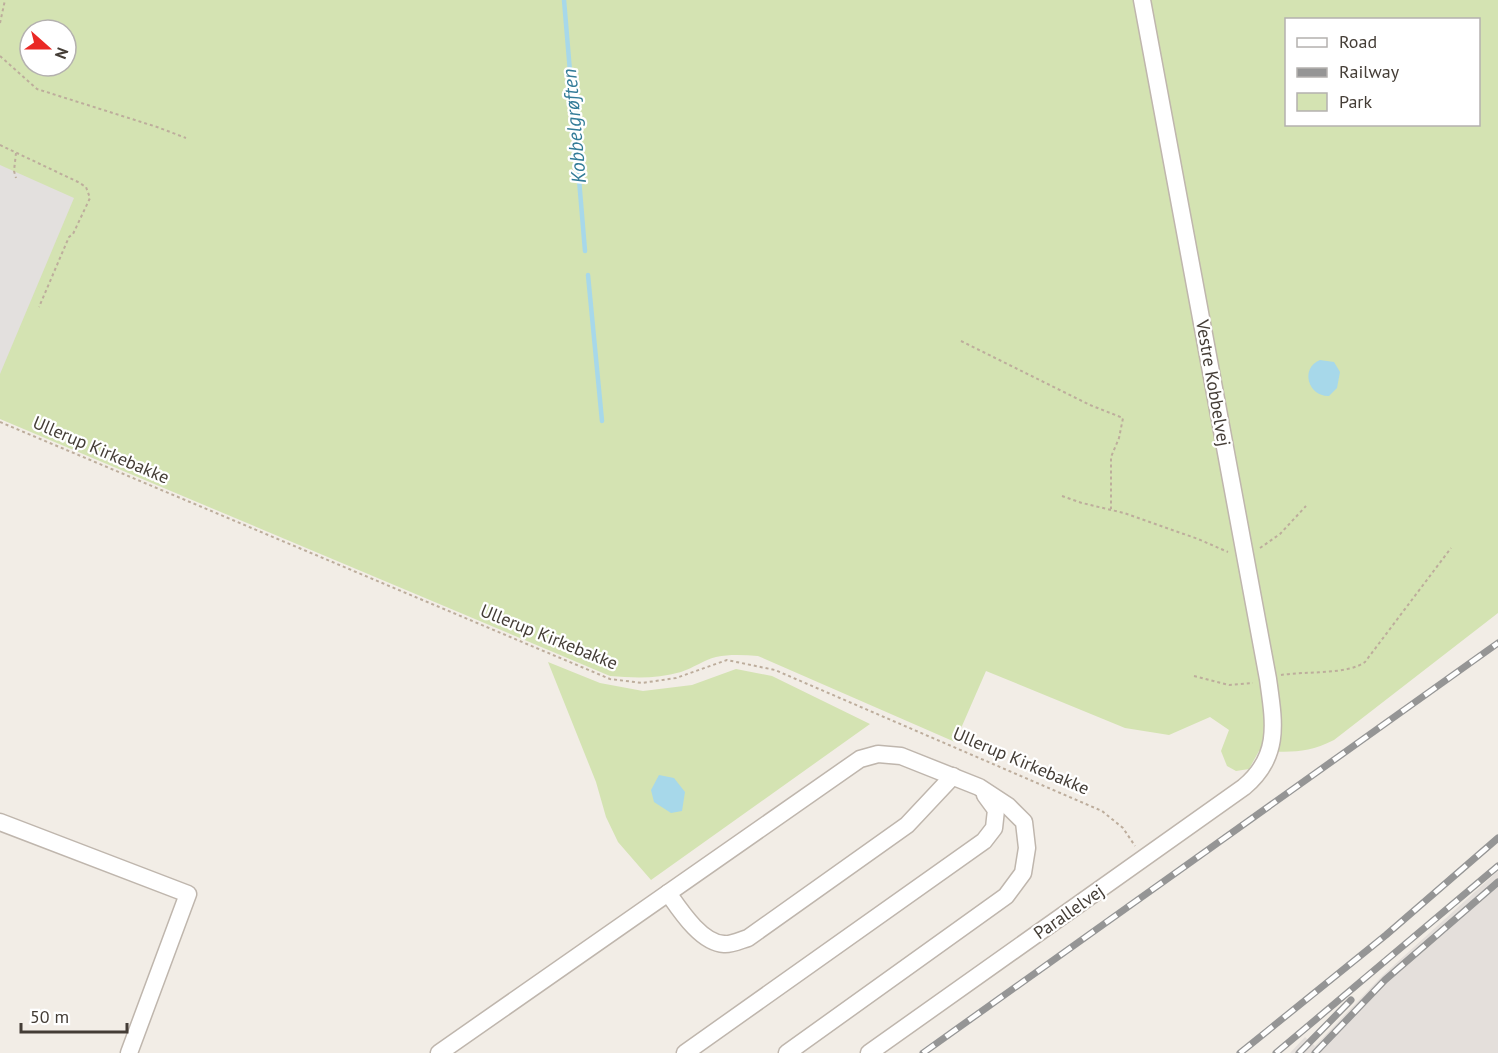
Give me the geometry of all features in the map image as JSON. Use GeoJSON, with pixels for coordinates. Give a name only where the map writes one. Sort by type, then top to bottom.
{"type":"FeatureCollection","features":[{"type":"Feature","properties":{"kind":"street","name":"Vestre Kobbelvej"},"geometry":{"type":"LineString","coordinates":[[1142,0],[1268,679],[1273,734],[1264,765]]}},
{"type":"Feature","properties":{"kind":"street"},"geometry":{"type":"LineString","coordinates":[[439,1053],[860,759],[878,754],[901,756],[980,787],[1008,806],[1024,822],[1027,848],[1023,873],[1006,896],[788,1053]]}},
{"type":"Feature","properties":{"kind":"street","name":"Parallelvej"},"geometry":{"type":"LineString","coordinates":[[869,1053],[1244,787],[1264,765]]}},
{"type":"Feature","properties":{"kind":"street"},"geometry":{"type":"LineString","coordinates":[[668,893],[686,918],[705,937],[724,944],[748,938],[907,825],[953,776]]}},
{"type":"Feature","properties":{"kind":"street"},"geometry":{"type":"LineString","coordinates":[[685,1053],[984,841],[994,828],[996,810],[980,787]]}},
{"type":"Feature","properties":{"kind":"street"},"geometry":{"type":"LineString","coordinates":[[0,822],[188,894],[129,1053]]}},
{"type":"Feature","properties":{"kind":"street"},"geometry":{"type":"LineString","coordinates":[[463,1053],[463,1045],[474,1029]]}},
{"type":"Feature","properties":{"kind":"path"},"geometry":{"type":"LineString","coordinates":[[0,23],[5,0]]}},
{"type":"Feature","properties":{"kind":"path"},"geometry":{"type":"LineString","coordinates":[[0,56],[37,89],[186,138]]}},
{"type":"Feature","properties":{"kind":"path"},"geometry":{"type":"LineString","coordinates":[[0,145],[78,182],[86,187],[90,198],[73,234],[69,237],[39,308]]}},
{"type":"Feature","properties":{"kind":"path"},"geometry":{"type":"LineString","coordinates":[[16,153],[14,171],[16,178]]}},
{"type":"Feature","properties":{"kind":"path"},"geometry":{"type":"LineString","coordinates":[[961,341],[1090,405],[1123,418],[1119,438],[1111,457],[1111,509]]}},
{"type":"Feature","properties":{"kind":"path","name":"Ullerup Kirkebakke"},"geometry":{"type":"LineString","coordinates":[[0,422],[610,679],[642,683],[676,678],[727,660],[775,670],[1102,811],[1123,828],[1144,859]]}},
{"type":"Feature","properties":{"kind":"path"},"geometry":{"type":"LineString","coordinates":[[1062,496],[1111,509],[1198,539],[1225,551],[1260,548],[1287,528],[1306,506]]}},
{"type":"Feature","properties":{"kind":"path"},"geometry":{"type":"LineString","coordinates":[[1194,676],[1229,685],[1245,685],[1302,672],[1347,669],[1361,664],[1369,658],[1451,548]]}},
{"type":"Feature","properties":{"kind":"shaded area"},"geometry":{"type":"Polygon","coordinates":[[[0,165],[74,198],[0,374],[0,165]]]}},
{"type":"Feature","properties":{"kind":"shaded area"},"geometry":{"type":"Polygon","coordinates":[[[1498,871],[1498,1053],[1290,1053],[1305,1037],[1315,1046],[1382,976],[1498,871]]]}},
{"type":"Feature","properties":{"kind":"green space"},"geometry":{"type":"Polygon","coordinates":[[[0,0],[1498,0],[1498,613],[1334,740],[1306,750],[1259,751],[1249,769],[1236,771],[1227,766],[1221,751],[1229,730],[1210,717],[1169,735],[1125,728],[986,671],[955,742],[758,656],[716,657],[681,672],[663,676],[610,676],[0,419],[0,0]]]}},
{"type":"Feature","properties":{"kind":"green space"},"geometry":{"type":"Polygon","coordinates":[[[548,662],[600,683],[643,691],[692,685],[736,669],[772,676],[870,724],[651,880],[618,842],[606,817],[596,782],[548,662]]]}},
{"type":"Feature","properties":{"kind":"water"},"geometry":{"type":"Polygon","coordinates":[[[1320,360],[1334,362],[1340,372],[1337,388],[1329,396],[1316,392],[1309,382],[1310,370],[1320,360]]]}},
{"type":"Feature","properties":{"kind":"water"},"geometry":{"type":"Polygon","coordinates":[[[659,775],[674,778],[685,792],[682,811],[671,813],[654,802],[651,790],[659,775]]]}},
{"type":"Feature","properties":{"kind":"waterway","name":"Kobbelgrøften"},"geometry":{"type":"LineString","coordinates":[[564,0],[585,251]]}},
{"type":"Feature","properties":{"kind":"waterway","name":"Kobbelgrøften"},"geometry":{"type":"LineString","coordinates":[[588,275],[602,421]]}},
{"type":"Feature","properties":{"kind":"railway"},"geometry":{"type":"LineString","coordinates":[[923,1053],[1498,643]]}},
{"type":"Feature","properties":{"kind":"railway"},"geometry":{"type":"LineString","coordinates":[[1240,1053],[1386,935],[1498,838]]}},
{"type":"Feature","properties":{"kind":"railway"},"geometry":{"type":"LineString","coordinates":[[1276,1053],[1498,866]]}},
{"type":"Feature","properties":{"kind":"railway"},"geometry":{"type":"LineString","coordinates":[[1315,1053],[1385,980],[1498,882]]}},
{"type":"Feature","properties":{"kind":"railway"},"geometry":{"type":"LineString","coordinates":[[1299,1053],[1351,1000]]}}]}
